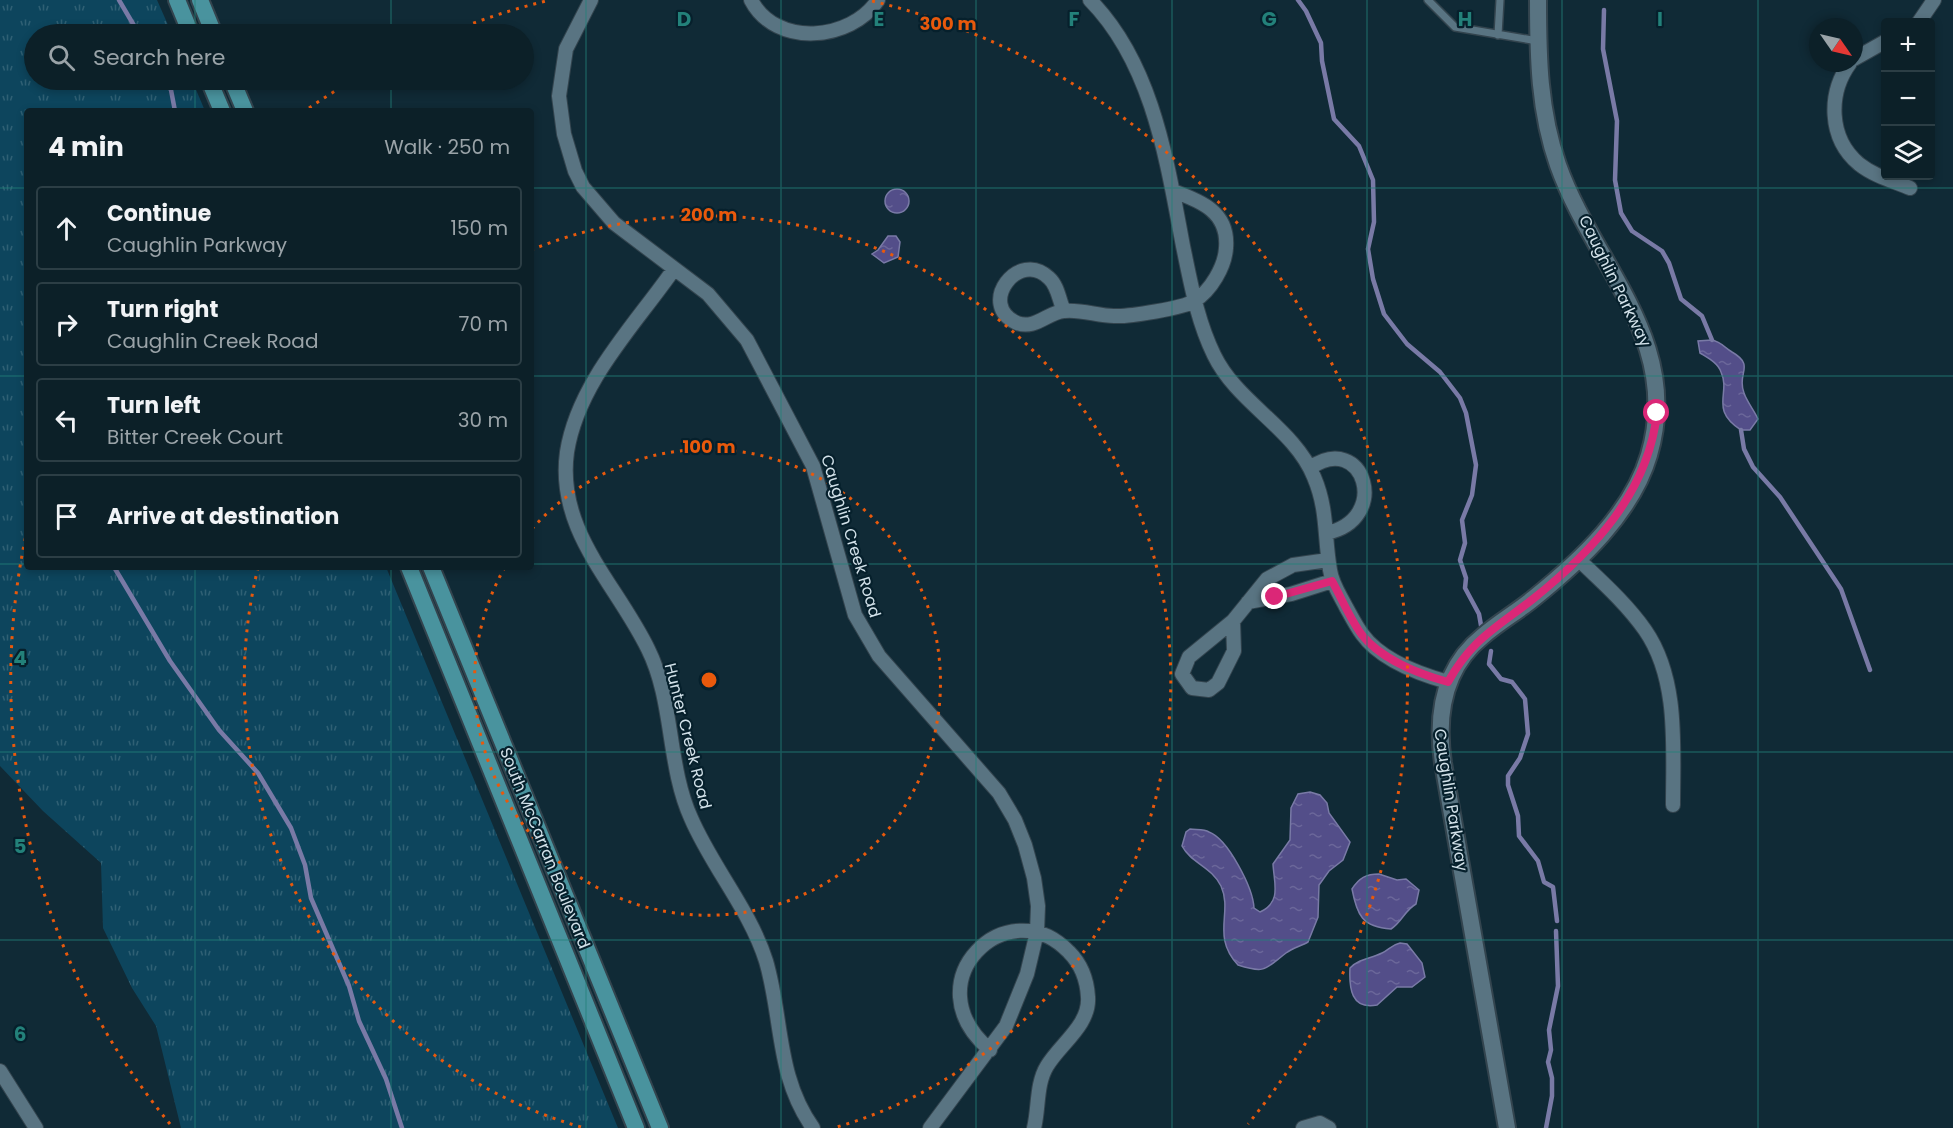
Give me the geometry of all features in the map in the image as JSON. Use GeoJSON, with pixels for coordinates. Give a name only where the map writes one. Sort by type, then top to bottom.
{"type":"FeatureCollection","features":[{"type":"Feature","properties":{"kind":"main road"},"geometry":{"type":"LineString","coordinates":[[177,0],[187,24]]}},
{"type":"Feature","properties":{"kind":"main road"},"geometry":{"type":"LineString","coordinates":[[200,0],[210,24]]}},
{"type":"Feature","properties":{"kind":"main road"},"geometry":{"type":"LineString","coordinates":[[213,90],[221,108]]}},
{"type":"Feature","properties":{"kind":"main road"},"geometry":{"type":"LineString","coordinates":[[236,90],[244,108]]}},
{"type":"Feature","properties":{"kind":"main road","name":"South McCarran Boulevard"},"geometry":{"type":"LineString","coordinates":[[410,570],[636,1128]]}},
{"type":"Feature","properties":{"kind":"main road","name":"South McCarran Boulevard"},"geometry":{"type":"LineString","coordinates":[[432,570],[660,1128]]}},
{"type":"Feature","properties":{"kind":"street","name":"Caughlin Creek Road"},"geometry":{"type":"LineString","coordinates":[[591,0],[566,49],[562,71],[561,116],[569,154],[583,187],[614,223],[708,294],[747,340],[801,439],[813,466],[855,615],[866,636],[879,656],[999,793],[1015,820],[1034,878],[1038,932],[1018,1001],[990,1050],[930,1128]]}},
{"type":"Feature","properties":{"kind":"street"},"geometry":{"type":"LineString","coordinates":[[751,0],[763,16],[775,25],[804,34],[841,29],[854,24],[868,14],[878,0]]}},
{"type":"Feature","properties":{"kind":"street"},"geometry":{"type":"LineString","coordinates":[[1090,0],[1120,36],[1136,69],[1159,129],[1194,302],[1206,338],[1223,370],[1290,442],[1310,468],[1324,503],[1328,560],[1332,581],[1362,634],[1374,647],[1390,658],[1448,682]]}},
{"type":"Feature","properties":{"kind":"street","name":"Caughlin Parkway"},"geometry":{"type":"LineString","coordinates":[[1507,1128],[1440,744],[1439,717],[1448,682],[1473,645],[1547,588],[1578,559],[1622,508],[1644,468],[1655,428],[1657,387],[1651,356],[1642,330],[1564,182],[1555,157],[1539,84],[1538,0]]}},
{"type":"Feature","properties":{"kind":"street"},"geometry":{"type":"LineString","coordinates":[[1922,18],[1934,0]]}},
{"type":"Feature","properties":{"kind":"street"},"geometry":{"type":"LineString","coordinates":[[1863,54],[1881,44]]}},
{"type":"Feature","properties":{"kind":"street"},"geometry":{"type":"LineString","coordinates":[[1844,72],[1837,84],[1833,98],[1836,124],[1842,140],[1858,163],[1881,177],[1910,188]]}},
{"type":"Feature","properties":{"kind":"street"},"geometry":{"type":"LineString","coordinates":[[1064,311],[1054,283],[1038,271],[1024,270],[1014,273],[1001,291],[1000,304],[1006,315],[1023,324],[1039,322],[1064,311],[1125,316],[1194,302],[1210,285],[1225,260],[1225,232],[1222,222],[1207,205],[1173,191]]}},
{"type":"Feature","properties":{"kind":"street","name":"Hunter Creek Road"},"geometry":{"type":"LineString","coordinates":[[674,268],[603,367],[583,400],[567,452],[568,502],[576,528],[586,549],[635,626],[658,672],[673,754],[690,818],[752,928],[765,958],[772,986],[783,1065],[803,1114],[813,1128]]}},
{"type":"Feature","properties":{"kind":"street"},"geometry":{"type":"LineString","coordinates":[[1310,468],[1325,459],[1339,459],[1357,467],[1363,480],[1363,503],[1356,518],[1342,529],[1326,533]]}},
{"type":"Feature","properties":{"kind":"street"},"geometry":{"type":"LineString","coordinates":[[1578,559],[1638,620],[1661,659],[1670,706],[1673,805]]}},
{"type":"Feature","properties":{"kind":"street"},"geometry":{"type":"LineString","coordinates":[[1233,621],[1235,646],[1218,683],[1209,690],[1192,688],[1182,674],[1185,664],[1198,648],[1233,621],[1267,579],[1286,568],[1328,560]]}},
{"type":"Feature","properties":{"kind":"street"},"geometry":{"type":"LineString","coordinates":[[1248,602],[1290,594],[1332,581]]}},
{"type":"Feature","properties":{"kind":"street"},"geometry":{"type":"LineString","coordinates":[[990,1050],[975,1038],[960,1010],[959,995],[966,965],[975,952],[1003,934],[1038,932],[1063,945],[1083,969],[1088,998],[1085,1014],[1074,1032],[1046,1066],[1039,1089],[1034,1128]]}},
{"type":"Feature","properties":{"kind":"street"},"geometry":{"type":"LineString","coordinates":[[0,1071],[36,1128]]}},
{"type":"Feature","properties":{"kind":"street"},"geometry":{"type":"LineString","coordinates":[[1303,1128],[1320,1123],[1329,1128]]}},
{"type":"Feature","properties":{"kind":"lane"},"geometry":{"type":"LineString","coordinates":[[1428,0],[1455,27],[1538,41]]}},
{"type":"Feature","properties":{"kind":"lane"},"geometry":{"type":"LineString","coordinates":[[1498,34],[1500,0]]}},
{"type":"Feature","properties":{"kind":"green space"},"geometry":{"type":"Polygon","coordinates":[[[0,0],[157,0],[168,24],[24,24],[24,90],[196,90],[204,108],[24,108],[24,570],[387,570],[618,1128],[181,1128],[156,1026],[132,988],[103,928],[101,863],[43,811],[0,766],[0,0]]]}},
{"type":"Feature","properties":{"kind":"water"},"geometry":{"type":"Polygon","coordinates":[[[897,189],[902,190],[908,196],[908,206],[902,212],[897,213],[892,212],[886,206],[885,201],[886,196],[892,190],[897,189]]]}},
{"type":"Feature","properties":{"kind":"water"},"geometry":{"type":"Polygon","coordinates":[[[888,236],[896,236],[900,242],[898,257],[884,263],[872,254],[878,250],[888,236]]]}},
{"type":"Feature","properties":{"kind":"water"},"geometry":{"type":"Polygon","coordinates":[[[1698,341],[1718,342],[1743,362],[1742,386],[1758,419],[1750,430],[1741,430],[1731,422],[1723,408],[1724,387],[1720,369],[1700,353],[1698,341]]]}},
{"type":"Feature","properties":{"kind":"water"},"geometry":{"type":"Polygon","coordinates":[[[1310,792],[1320,795],[1327,803],[1329,813],[1350,842],[1343,860],[1329,871],[1319,885],[1318,917],[1308,942],[1289,951],[1265,968],[1254,969],[1238,965],[1226,944],[1225,906],[1221,886],[1212,874],[1191,857],[1182,846],[1186,832],[1190,829],[1207,831],[1224,844],[1244,877],[1253,899],[1254,908],[1260,912],[1267,908],[1274,897],[1273,864],[1290,840],[1291,808],[1298,794],[1310,792]]]}},
{"type":"Feature","properties":{"kind":"water"},"geometry":{"type":"Polygon","coordinates":[[[1379,874],[1397,880],[1406,879],[1419,890],[1416,904],[1391,929],[1373,926],[1362,918],[1352,889],[1363,877],[1379,874]]]}},
{"type":"Feature","properties":{"kind":"water"},"geometry":{"type":"Polygon","coordinates":[[[1400,943],[1407,944],[1422,963],[1425,977],[1412,987],[1397,987],[1377,1005],[1368,1006],[1357,1001],[1351,990],[1350,968],[1400,943]]]}},
{"type":"Feature","properties":{"kind":"waterway"},"geometry":{"type":"LineString","coordinates":[[119,0],[133,24]]}},
{"type":"Feature","properties":{"kind":"waterway"},"geometry":{"type":"LineString","coordinates":[[1298,0],[1306,11],[1321,43],[1322,61],[1334,119],[1359,146],[1373,180],[1374,222],[1368,249],[1373,279],[1384,314],[1407,344],[1440,372],[1460,398],[1466,413],[1476,465],[1472,495],[1462,520],[1465,543],[1460,560],[1466,578],[1465,588],[1479,614],[1482,631]]}},
{"type":"Feature","properties":{"kind":"waterway"},"geometry":{"type":"LineString","coordinates":[[1604,10],[1603,49],[1617,121],[1615,180],[1621,213],[1632,231],[1662,251],[1669,263],[1681,299],[1702,316],[1712,340]]}},
{"type":"Feature","properties":{"kind":"waterway"},"geometry":{"type":"LineString","coordinates":[[171,90],[174,108]]}},
{"type":"Feature","properties":{"kind":"waterway"},"geometry":{"type":"LineString","coordinates":[[1741,430],[1744,449],[1753,467],[1780,497],[1841,589],[1870,670]]}},
{"type":"Feature","properties":{"kind":"waterway"},"geometry":{"type":"LineString","coordinates":[[116,570],[170,661],[219,730],[258,773],[291,828],[305,865],[311,898],[349,986],[359,1021],[386,1079],[402,1128]]}},
{"type":"Feature","properties":{"kind":"waterway"},"geometry":{"type":"LineString","coordinates":[[1491,651],[1489,664],[1501,679],[1512,682],[1525,699],[1528,734],[1520,758],[1508,776],[1508,785],[1518,816],[1519,836],[1538,861],[1544,882],[1553,887],[1557,921]]}},
{"type":"Feature","properties":{"kind":"waterway"},"geometry":{"type":"LineString","coordinates":[[1546,1128],[1552,1096],[1552,1078],[1548,1062],[1551,1050],[1549,1030],[1558,986],[1556,931]]}},
{"type":"Feature","properties":{"kind":"route"},"geometry":{"type":"LineString","coordinates":[[1275,597],[1332,581],[1362,634],[1374,647],[1390,658],[1448,682],[1465,654],[1482,636],[1547,588],[1587,550],[1622,508],[1649,456],[1657,413]]}}]}
